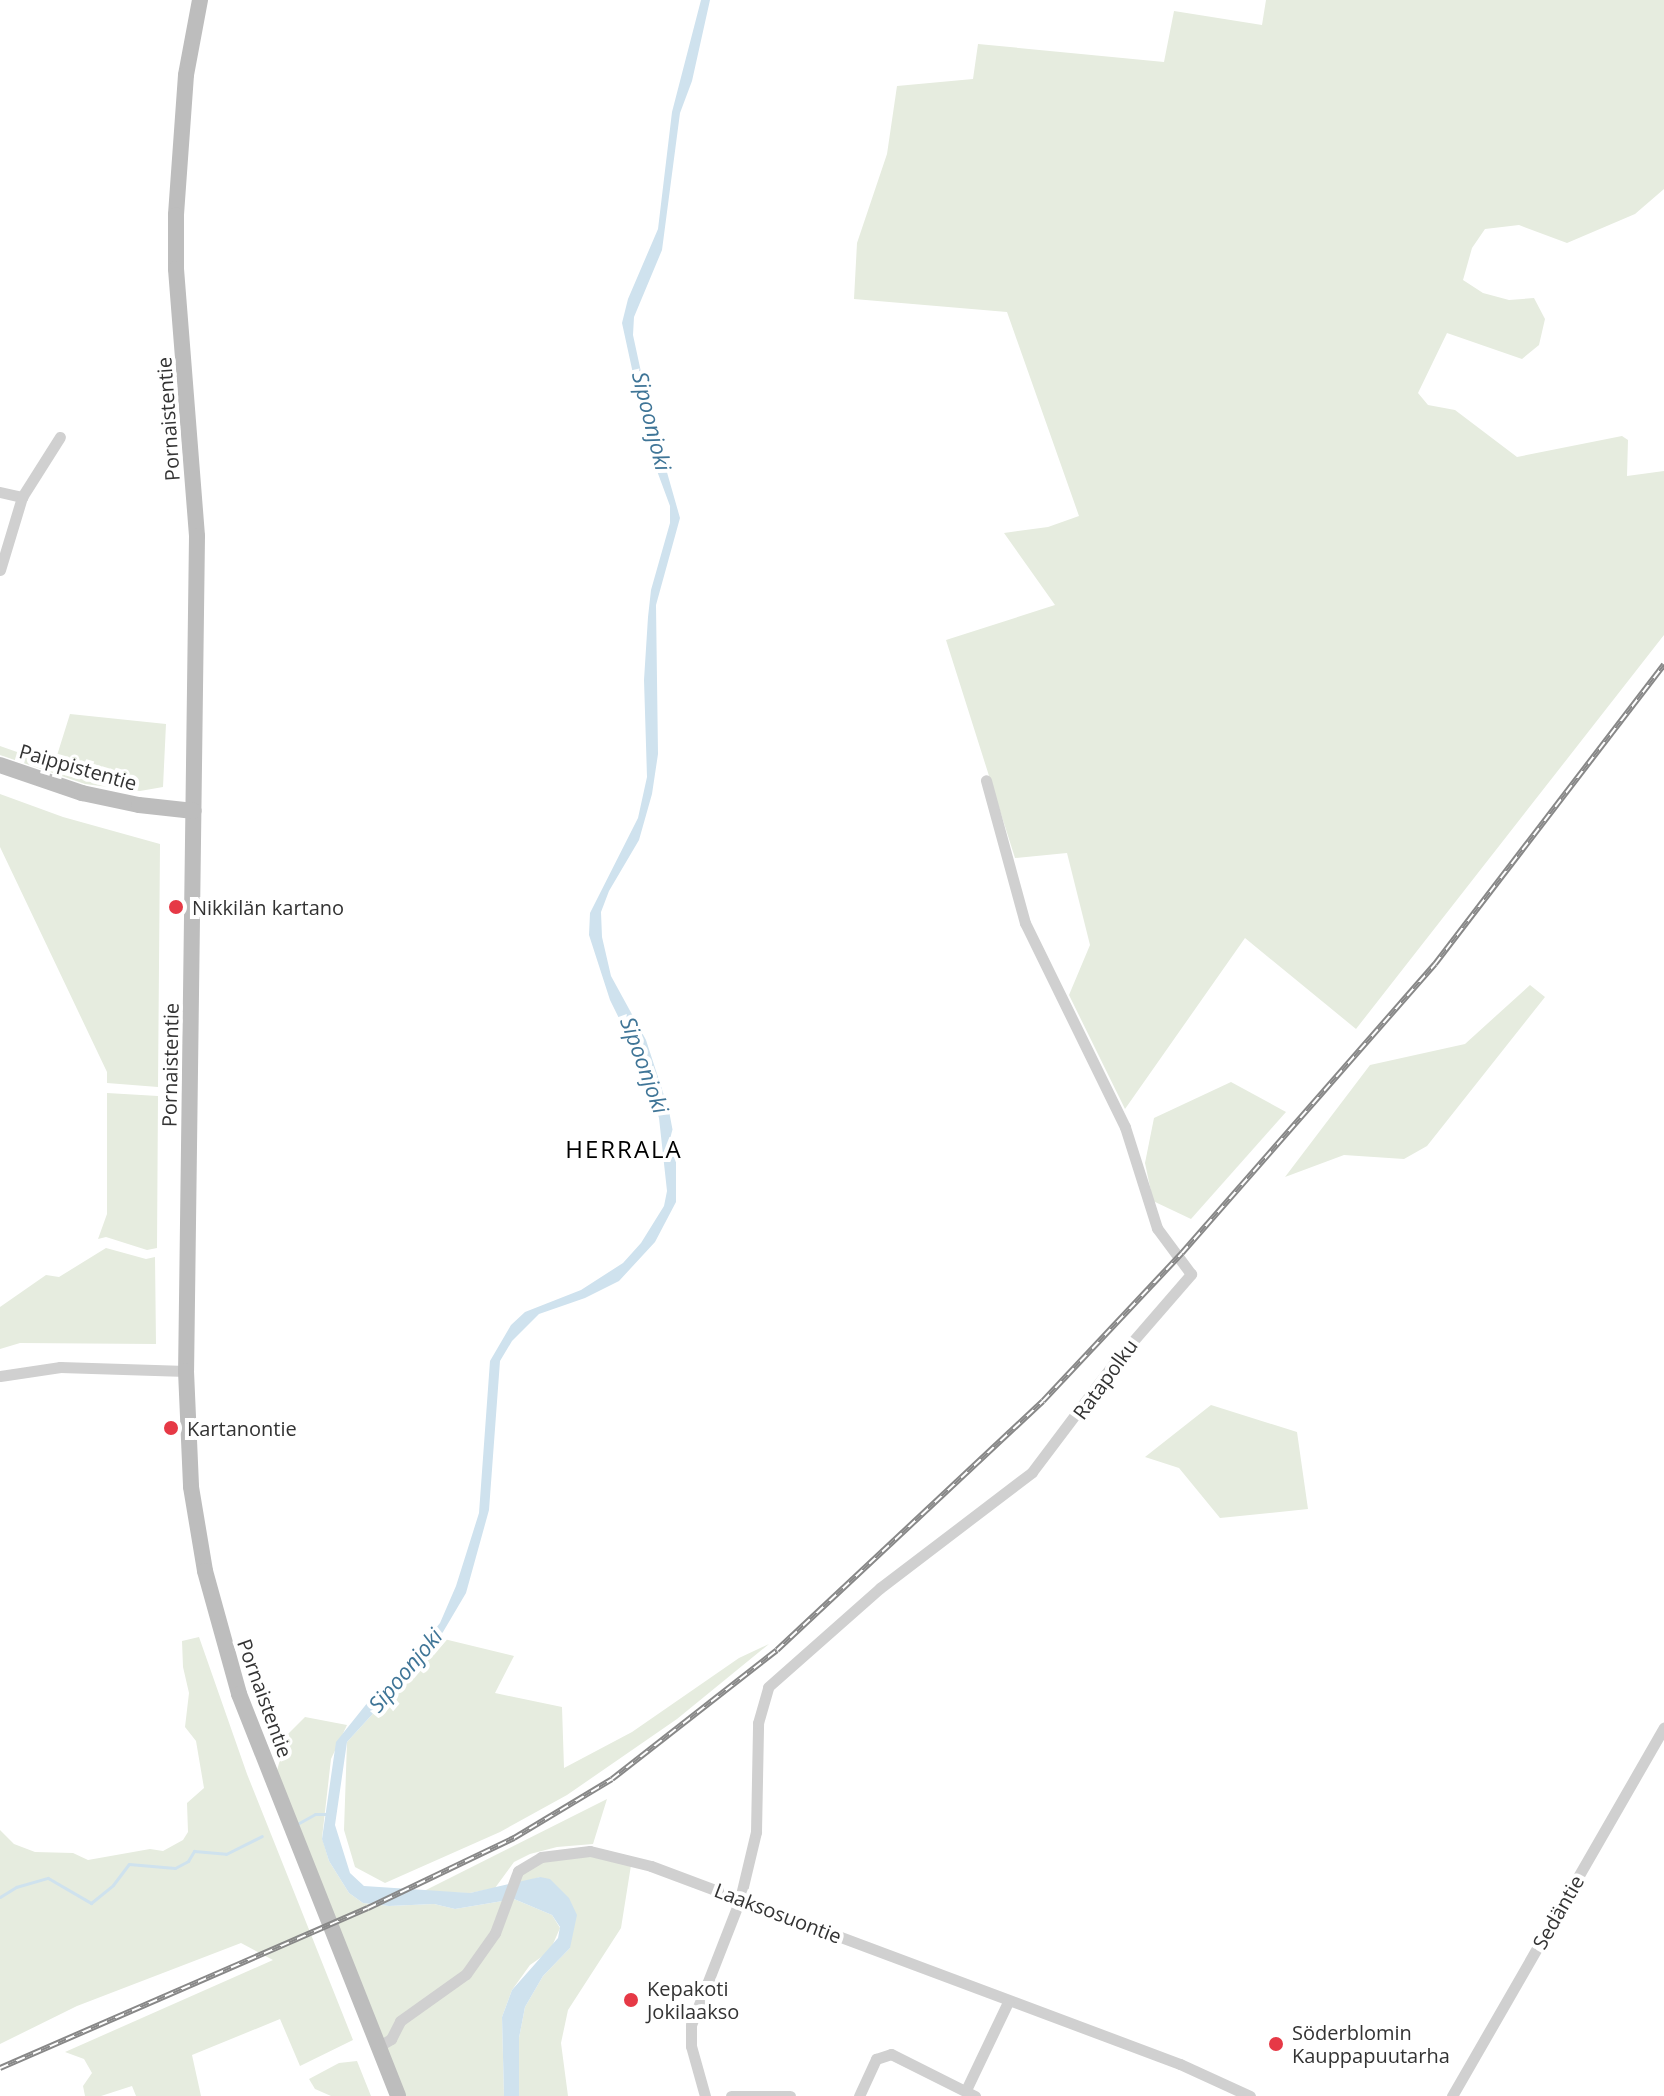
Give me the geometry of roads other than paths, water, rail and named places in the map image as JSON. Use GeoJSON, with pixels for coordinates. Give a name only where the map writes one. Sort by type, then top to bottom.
{"type":"FeatureCollection","features":[{"type":"Feature","properties":{"kind":"street","name":"Pornaistentie"},"geometry":{"type":"LineString","coordinates":[[200,0],[186,75],[176,215],[176,269],[197,536],[186,1371],[195,1519],[220,1631],[239,1694],[398,2096]]}},
{"type":"Feature","properties":{"kind":"street"},"geometry":{"type":"LineString","coordinates":[[0,570],[22,497],[60,437]]}},
{"type":"Feature","properties":{"kind":"street"},"geometry":{"type":"LineString","coordinates":[[0,492],[22,497]]}},
{"type":"Feature","properties":{"kind":"street","name":"Paippistentie"},"geometry":{"type":"LineString","coordinates":[[0,765],[82,793],[139,805],[194,811]]}},
{"type":"Feature","properties":{"kind":"street","name":"Ratapolku"},"geometry":{"type":"LineString","coordinates":[[740,1899],[756,1832],[758,1723],[768,1687],[880,1588],[1032,1472],[1114,1363],[1191,1274],[1157,1228],[1125,1127],[1025,923],[986,780]]}},
{"type":"Feature","properties":{"kind":"street"},"geometry":{"type":"LineString","coordinates":[[0,1376],[60,1367],[186,1371]]}},
{"type":"Feature","properties":{"kind":"street","name":"Sedäntie"},"geometry":{"type":"LineString","coordinates":[[1452,2096],[1664,1728]]}},
{"type":"Feature","properties":{"kind":"street","name":"Laaksosuontie"},"geometry":{"type":"LineString","coordinates":[[379,2046],[391,2039],[400,2021],[466,1974],[495,1933],[518,1871],[541,1857],[590,1851],[632,1859],[740,1899],[1180,2064],[1250,2096]]}},
{"type":"Feature","properties":{"kind":"street"},"geometry":{"type":"LineString","coordinates":[[705,2096],[691,2046],[691,2025],[740,1899]]}},
{"type":"Feature","properties":{"kind":"street"},"geometry":{"type":"LineString","coordinates":[[859,2096],[876,2059],[891,2054],[970,2093],[1008,2002]]}},
{"type":"Feature","properties":{"kind":"street"},"geometry":{"type":"LineString","coordinates":[[731,2096],[748,2093],[790,2096]]}},
{"type":"Feature","properties":{"kind":"water","name":"Sipoonjoki"},"geometry":{"type":"Polygon","coordinates":[[[701,0],[710,0],[692,81],[680,113],[662,250],[634,317],[633,335],[649,409],[680,518],[656,605],[658,754],[652,794],[639,840],[609,891],[601,912],[602,937],[611,976],[646,1040],[669,1111],[676,1148],[676,1202],[655,1242],[619,1281],[585,1298],[539,1314],[512,1341],[500,1361],[489,1510],[466,1593],[443,1632],[390,1700],[379,1707],[347,1742],[335,1825],[350,1873],[364,1886],[470,1893],[540,1877],[550,1879],[569,1898],[577,1915],[570,1948],[543,1976],[525,2007],[519,2038],[519,2096],[504,2096],[502,2017],[512,1990],[558,1938],[560,1927],[552,1915],[514,1899],[455,1909],[434,1904],[389,1906],[363,1903],[349,1893],[329,1861],[322,1839],[336,1742],[368,1702],[383,1693],[440,1623],[456,1586],[479,1513],[490,1361],[511,1325],[525,1312],[581,1290],[623,1263],[641,1243],[664,1206],[667,1191],[659,1118],[643,1067],[610,1000],[589,935],[590,913],[638,818],[647,777],[644,680],[648,617],[651,590],[670,523],[670,506],[650,452],[622,323],[628,299],[658,229],[672,112],[701,0]]]}},
{"type":"Feature","properties":{"kind":"waterway"},"geometry":{"type":"LineString","coordinates":[[299,1823],[315,1814],[329,1814]]}},
{"type":"Feature","properties":{"kind":"waterway"},"geometry":{"type":"LineString","coordinates":[[0,1897],[16,1887],[48,1878],[91,1903],[113,1885],[129,1864],[175,1868],[188,1861],[194,1851],[226,1854],[262,1836]]}},
{"type":"Feature","properties":{"kind":"railway"},"geometry":{"type":"LineString","coordinates":[[0,2068],[368,1908],[514,1838],[612,1779],[777,1650],[1043,1401],[1182,1253],[1435,964],[1664,664]]}},
{"type":"Feature","properties":{"kind":"place","name":"Nikkilän kartano"},"geometry":{"type":"Point","coordinates":[176,907]}},
{"type":"Feature","properties":{"kind":"place","name":"Kartanontie"},"geometry":{"type":"Point","coordinates":[171,1428]}},
{"type":"Feature","properties":{"kind":"place","name":"Kepakoti Jokilaakso"},"geometry":{"type":"Point","coordinates":[631,2000]}},
{"type":"Feature","properties":{"kind":"place","name":"Söderblomin Kauppapuutarha"},"geometry":{"type":"Point","coordinates":[1276,2044]}},
{"type":"Feature","properties":{"kind":"district","name":"HERRALA"},"geometry":{"type":"Point","coordinates":[624,1149]}}]}
